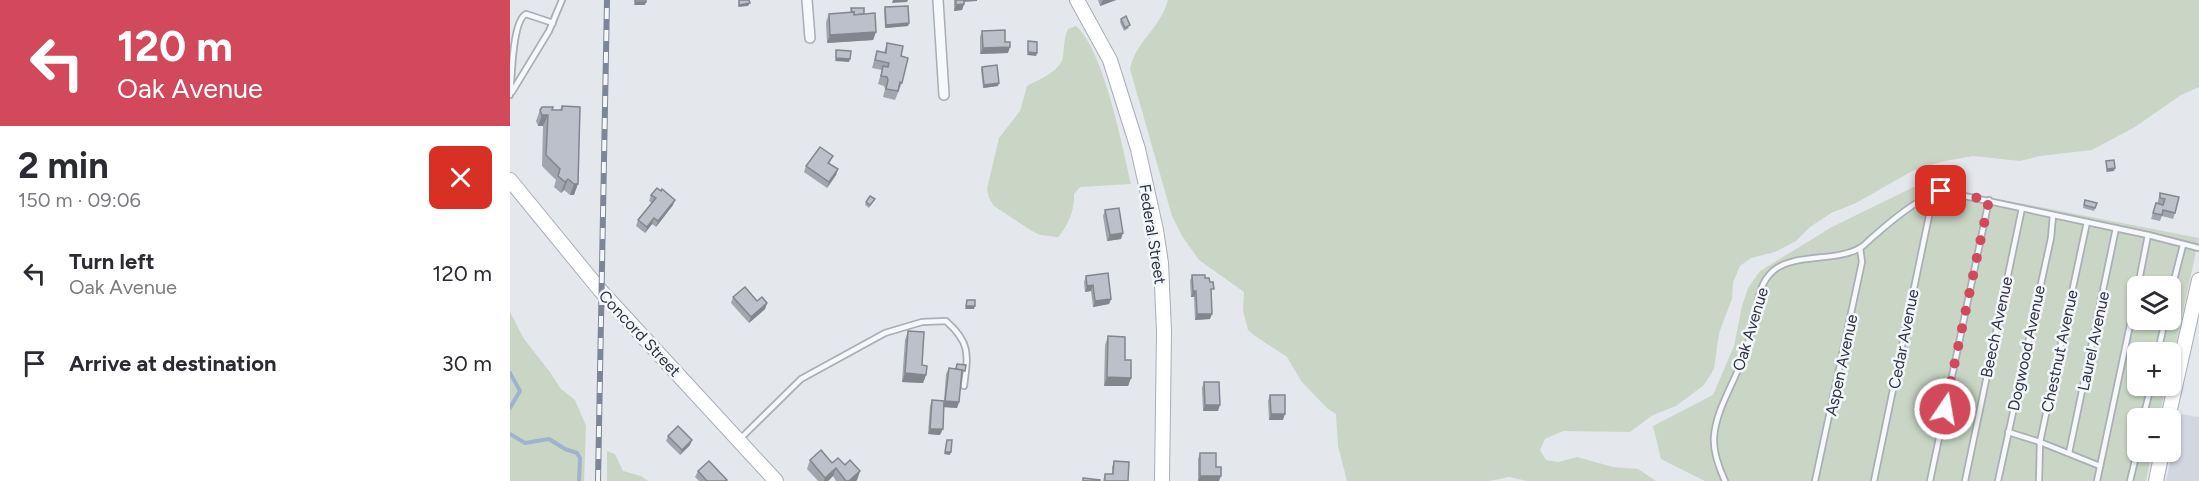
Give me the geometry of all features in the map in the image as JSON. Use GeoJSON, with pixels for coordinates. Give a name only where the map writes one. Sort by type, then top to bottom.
{"type":"FeatureCollection","features":[{"type":"Feature","properties":{"kind":"street"},"geometry":{"type":"LineString","coordinates":[[807,0],[810,38]]}},
{"type":"Feature","properties":{"kind":"street"},"geometry":{"type":"LineString","coordinates":[[938,0],[944,94]]}},
{"type":"Feature","properties":{"kind":"street","name":"Federal Street"},"geometry":{"type":"LineString","coordinates":[[1077,0],[1110,60],[1138,149],[1156,230],[1161,263],[1164,331],[1162,481]]}},
{"type":"Feature","properties":{"kind":"street","name":"Concord Street"},"geometry":{"type":"LineString","coordinates":[[510,180],[600,290],[776,481]]}},
{"type":"Feature","properties":{"kind":"street"},"geometry":{"type":"LineString","coordinates":[[2170,408],[2199,280]]}},
{"type":"Feature","properties":{"kind":"street"},"geometry":{"type":"LineString","coordinates":[[2156,481],[2160,462]]}},
{"type":"Feature","properties":{"kind":"lane"},"geometry":{"type":"LineString","coordinates":[[510,95],[553,23],[562,0]]}},
{"type":"Feature","properties":{"kind":"lane"},"geometry":{"type":"LineString","coordinates":[[510,95],[515,38],[520,19],[526,14],[553,23]]}},
{"type":"Feature","properties":{"kind":"lane","name":"Oak Avenue"},"geometry":{"type":"LineString","coordinates":[[1725,481],[1716,457],[1714,438],[1719,416],[1742,360],[1753,324],[1758,295],[1764,281],[1773,270],[1783,265],[1860,248],[1917,203],[1932,193],[1941,191],[2199,248]]}},
{"type":"Feature","properties":{"kind":"lane","name":"Cedar Avenue"},"geometry":{"type":"LineString","coordinates":[[1874,481],[1930,211],[1929,197]]}},
{"type":"Feature","properties":{"kind":"lane"},"geometry":{"type":"LineString","coordinates":[[1930,481],[1989,200]]}},
{"type":"Feature","properties":{"kind":"lane","name":"Beech Avenue"},"geometry":{"type":"LineString","coordinates":[[1965,481],[2022,208]]}},
{"type":"Feature","properties":{"kind":"lane","name":"Dogwood Avenue"},"geometry":{"type":"LineString","coordinates":[[1998,481],[2051,238],[2053,215]]}},
{"type":"Feature","properties":{"kind":"lane","name":"Chestnut Avenue"},"geometry":{"type":"LineString","coordinates":[[2039,481],[2040,442],[2087,222]]}},
{"type":"Feature","properties":{"kind":"lane","name":"Laurel Avenue"},"geometry":{"type":"LineString","coordinates":[[2068,453],[2116,228]]}},
{"type":"Feature","properties":{"kind":"lane"},"geometry":{"type":"LineString","coordinates":[[2140,276],[2148,235]]}},
{"type":"Feature","properties":{"kind":"lane"},"geometry":{"type":"LineString","coordinates":[[2175,276],[2183,245]]}},
{"type":"Feature","properties":{"kind":"lane","name":"Aspen Avenue"},"geometry":{"type":"LineString","coordinates":[[1815,481],[1862,262],[1860,248]]}},
{"type":"Feature","properties":{"kind":"lane"},"geometry":{"type":"LineString","coordinates":[[739,440],[801,379],[885,333],[922,322],[946,321],[958,332],[965,344],[968,357],[964,386]]}},
{"type":"Feature","properties":{"kind":"lane"},"geometry":{"type":"LineString","coordinates":[[2097,481],[2129,330]]}},
{"type":"Feature","properties":{"kind":"lane"},"geometry":{"type":"LineString","coordinates":[[2008,432],[2100,466]]}},
{"type":"Feature","properties":{"kind":"lane"},"geometry":{"type":"LineString","coordinates":[[2130,481],[2135,462]]}},
{"type":"Feature","properties":{"kind":"shaded area"},"geometry":{"type":"Polygon","coordinates":[[[2181,414],[2199,417],[2199,481],[2166,481],[2170,462],[2181,462],[2181,414]]]}},
{"type":"Feature","properties":{"kind":"green space"},"geometry":{"type":"Polygon","coordinates":[[[1168,0],[2199,0],[2199,87],[2181,95],[2135,127],[2092,150],[2040,156],[2020,161],[1973,156],[1914,170],[1856,203],[1831,213],[1810,227],[1796,241],[1775,252],[1751,258],[1740,266],[1733,282],[1732,299],[1719,333],[1714,369],[1704,385],[1676,406],[1653,415],[1630,432],[1563,431],[1545,439],[1540,450],[1546,460],[1558,462],[1577,457],[1613,467],[1638,469],[1656,481],[1527,481],[1509,477],[1489,481],[1347,481],[1338,446],[1336,414],[1328,409],[1301,381],[1287,357],[1248,330],[1243,311],[1244,292],[1199,260],[1182,236],[1172,216],[1130,69],[1137,51],[1160,19],[1168,0]]]}},
{"type":"Feature","properties":{"kind":"green space"},"geometry":{"type":"Polygon","coordinates":[[[1076,26],[1086,38],[1103,77],[1111,100],[1131,184],[1080,187],[1074,194],[1072,211],[1062,233],[1058,237],[1040,235],[994,206],[987,189],[999,138],[1020,111],[1027,86],[1058,67],[1063,57],[1068,29],[1076,26]]]}},
{"type":"Feature","properties":{"kind":"green space"},"geometry":{"type":"Polygon","coordinates":[[[1918,185],[2199,238],[2181,321],[2181,276],[2127,276],[2127,330],[2179,330],[2176,342],[2127,342],[2127,396],[2164,396],[2161,408],[2127,408],[2127,462],[2150,462],[2146,481],[1705,481],[1661,459],[1653,426],[1713,395],[1734,346],[1748,288],[1760,271],[1832,227],[1918,185]]]}},
{"type":"Feature","properties":{"kind":"green space"},"geometry":{"type":"Polygon","coordinates":[[[510,312],[524,339],[560,388],[575,400],[586,426],[584,481],[510,481],[510,312]]]}},
{"type":"Feature","properties":{"kind":"green space"},"geometry":{"type":"Polygon","coordinates":[[[607,451],[615,454],[623,471],[641,476],[648,481],[607,481],[607,451]]]}},
{"type":"Feature","properties":{"kind":"building"},"geometry":{"type":"Polygon","coordinates":[[[739,0],[749,0],[750,3],[739,5],[739,0]]]}},
{"type":"Feature","properties":{"kind":"building"},"geometry":{"type":"Polygon","coordinates":[[[956,0],[964,0],[964,4],[956,5],[956,0]]]}},
{"type":"Feature","properties":{"kind":"building"},"geometry":{"type":"Polygon","coordinates":[[[908,6],[909,23],[886,25],[885,7],[908,6]]]}},
{"type":"Feature","properties":{"kind":"building"},"geometry":{"type":"Polygon","coordinates":[[[851,8],[864,8],[864,14],[854,15],[851,8]]]}},
{"type":"Feature","properties":{"kind":"building"},"geometry":{"type":"Polygon","coordinates":[[[854,12],[854,15],[875,13],[876,32],[830,35],[829,14],[854,12]]]}},
{"type":"Feature","properties":{"kind":"building"},"geometry":{"type":"Polygon","coordinates":[[[1126,16],[1130,25],[1125,28],[1121,19],[1126,16]]]}},
{"type":"Feature","properties":{"kind":"building"},"geometry":{"type":"Polygon","coordinates":[[[1005,30],[1005,42],[1010,42],[1010,47],[983,48],[982,31],[1005,30]]]}},
{"type":"Feature","properties":{"kind":"building"},"geometry":{"type":"Polygon","coordinates":[[[1028,41],[1037,42],[1037,53],[1028,52],[1028,41]]]}},
{"type":"Feature","properties":{"kind":"building"},"geometry":{"type":"Polygon","coordinates":[[[887,43],[903,46],[901,56],[908,58],[898,91],[886,89],[887,77],[881,76],[883,66],[888,67],[889,63],[875,60],[877,51],[886,53],[887,43]]]}},
{"type":"Feature","properties":{"kind":"building"},"geometry":{"type":"Polygon","coordinates":[[[836,50],[851,51],[850,59],[836,58],[836,50]]]}},
{"type":"Feature","properties":{"kind":"building"},"geometry":{"type":"Polygon","coordinates":[[[997,65],[999,83],[984,85],[982,67],[997,65]]]}},
{"type":"Feature","properties":{"kind":"building"},"geometry":{"type":"Polygon","coordinates":[[[562,106],[580,107],[578,184],[568,179],[565,182],[558,176],[560,169],[546,155],[548,115],[542,115],[540,110],[542,107],[553,107],[552,110],[562,110],[562,106]]]}},
{"type":"Feature","properties":{"kind":"building"},"geometry":{"type":"Polygon","coordinates":[[[820,147],[833,156],[828,163],[838,169],[829,182],[806,166],[820,147]]]}},
{"type":"Feature","properties":{"kind":"building"},"geometry":{"type":"Polygon","coordinates":[[[2114,160],[2115,168],[2107,169],[2106,161],[2114,160]]]}},
{"type":"Feature","properties":{"kind":"building"},"geometry":{"type":"Polygon","coordinates":[[[657,188],[661,191],[662,189],[675,200],[658,221],[654,218],[647,227],[638,220],[656,198],[651,195],[657,188]]]}},
{"type":"Feature","properties":{"kind":"building"},"geometry":{"type":"Polygon","coordinates":[[[2160,193],[2179,197],[2175,213],[2163,210],[2162,215],[2153,213],[2156,203],[2163,205],[2165,199],[2160,198],[2160,193]]]}},
{"type":"Feature","properties":{"kind":"building"},"geometry":{"type":"Polygon","coordinates":[[[870,196],[875,199],[870,205],[866,202],[870,196]]]}},
{"type":"Feature","properties":{"kind":"building"},"geometry":{"type":"Polygon","coordinates":[[[2085,200],[2097,203],[2095,208],[2084,205],[2085,200]]]}},
{"type":"Feature","properties":{"kind":"building"},"geometry":{"type":"Polygon","coordinates":[[[1119,208],[1123,233],[1110,235],[1105,210],[1119,208]]]}},
{"type":"Feature","properties":{"kind":"building"},"geometry":{"type":"Polygon","coordinates":[[[1108,273],[1111,299],[1095,301],[1093,285],[1087,286],[1086,276],[1108,273]]]}},
{"type":"Feature","properties":{"kind":"building"},"geometry":{"type":"Polygon","coordinates":[[[1192,275],[1205,275],[1205,278],[1213,282],[1212,314],[1197,314],[1196,291],[1193,291],[1192,275]]]}},
{"type":"Feature","properties":{"kind":"building"},"geometry":{"type":"Polygon","coordinates":[[[745,287],[757,301],[762,297],[767,303],[751,317],[733,297],[745,287]]]}},
{"type":"Feature","properties":{"kind":"building"},"geometry":{"type":"Polygon","coordinates":[[[967,300],[975,300],[975,306],[966,306],[967,300]]]}},
{"type":"Feature","properties":{"kind":"building"},"geometry":{"type":"Polygon","coordinates":[[[908,331],[924,332],[922,365],[927,366],[926,375],[905,373],[908,331]]]}},
{"type":"Feature","properties":{"kind":"building"},"geometry":{"type":"Polygon","coordinates":[[[1108,336],[1125,337],[1125,360],[1131,360],[1131,378],[1107,377],[1108,336]]]}},
{"type":"Feature","properties":{"kind":"building"},"geometry":{"type":"Polygon","coordinates":[[[957,364],[966,365],[965,371],[956,369],[957,364]]]}},
{"type":"Feature","properties":{"kind":"building"},"geometry":{"type":"Polygon","coordinates":[[[949,368],[962,370],[959,402],[945,401],[949,368]]]}},
{"type":"Feature","properties":{"kind":"building"},"geometry":{"type":"Polygon","coordinates":[[[1204,382],[1219,382],[1220,405],[1205,405],[1204,382]]]}},
{"type":"Feature","properties":{"kind":"building"},"geometry":{"type":"Polygon","coordinates":[[[1270,395],[1285,395],[1285,414],[1271,414],[1270,395]]]}},
{"type":"Feature","properties":{"kind":"building"},"geometry":{"type":"Polygon","coordinates":[[[932,400],[944,401],[943,429],[930,429],[932,400]]]}},
{"type":"Feature","properties":{"kind":"building"},"geometry":{"type":"Polygon","coordinates":[[[678,426],[692,440],[682,450],[668,436],[678,426]]]}},
{"type":"Feature","properties":{"kind":"building"},"geometry":{"type":"Polygon","coordinates":[[[947,440],[952,440],[951,452],[945,452],[947,440]]]}},
{"type":"Feature","properties":{"kind":"building"},"geometry":{"type":"Polygon","coordinates":[[[821,450],[832,463],[838,458],[845,465],[850,460],[860,471],[846,481],[836,468],[825,478],[810,460],[821,450]]]}},
{"type":"Feature","properties":{"kind":"building"},"geometry":{"type":"Polygon","coordinates":[[[1200,453],[1216,453],[1216,467],[1221,467],[1221,476],[1200,476],[1200,453]]]}},
{"type":"Feature","properties":{"kind":"building"},"geometry":{"type":"Polygon","coordinates":[[[709,461],[726,481],[707,481],[698,471],[709,461]]]}},
{"type":"Feature","properties":{"kind":"building"},"geometry":{"type":"Polygon","coordinates":[[[1114,461],[1129,462],[1128,481],[1105,481],[1105,474],[1113,474],[1114,461]]]}},
{"type":"Feature","properties":{"kind":"building"},"geometry":{"type":"Polygon","coordinates":[[[1083,478],[1100,480],[1100,481],[1083,481],[1083,478]]]}},
{"type":"Feature","properties":{"kind":"waterway"},"geometry":{"type":"LineString","coordinates":[[510,373],[520,391],[510,408]]}},
{"type":"Feature","properties":{"kind":"waterway"},"geometry":{"type":"LineString","coordinates":[[510,434],[525,443],[549,439],[577,453],[580,458],[579,481]]}},
{"type":"Feature","properties":{"kind":"railway"},"geometry":{"type":"LineString","coordinates":[[598,481],[607,0]]}},
{"type":"Feature","properties":{"kind":"route"},"geometry":{"type":"LineString","coordinates":[[1941,191],[1989,200],[1945,409]]}}]}
